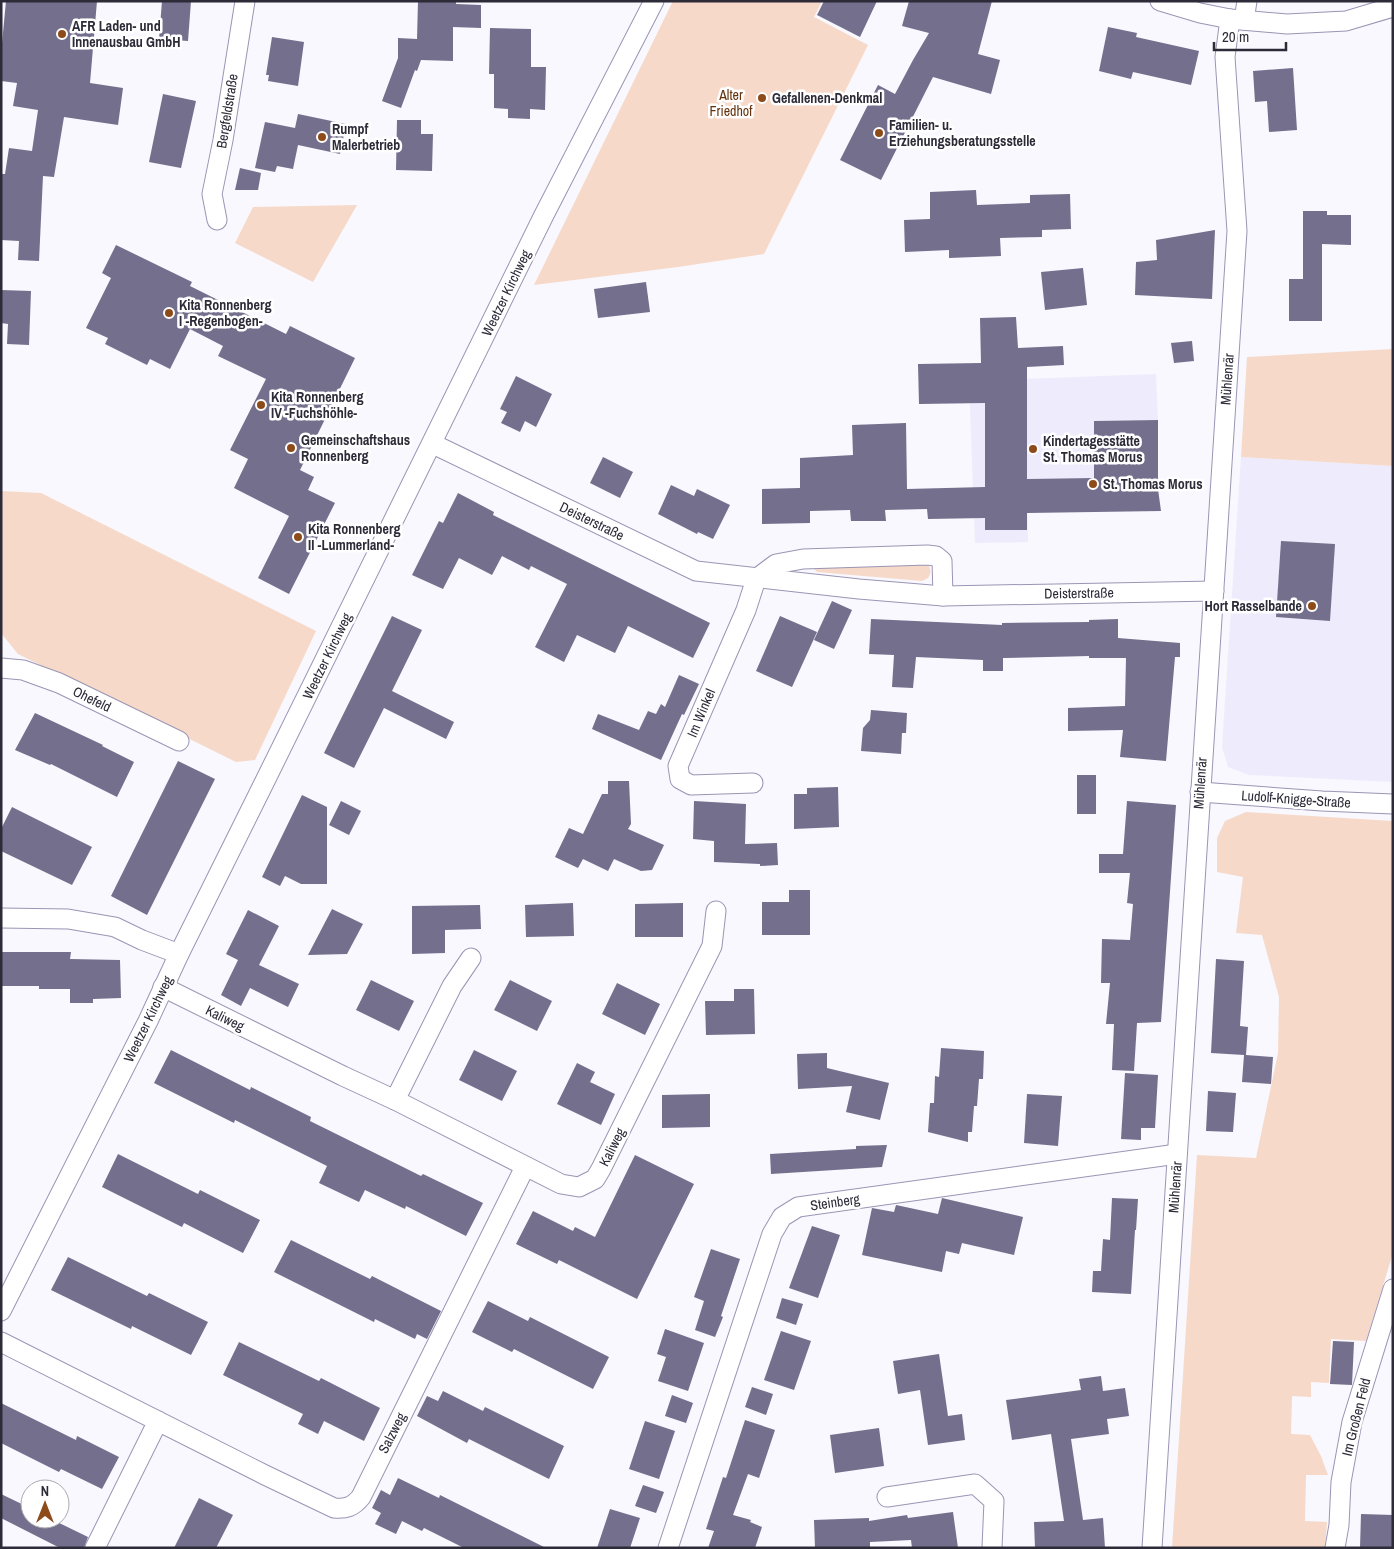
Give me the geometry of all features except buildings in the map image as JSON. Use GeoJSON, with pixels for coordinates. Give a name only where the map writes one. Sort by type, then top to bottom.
{"type":"FeatureCollection","features":[{"type":"Feature","properties":{"kind":"street","name":"Bergfeldstraße"},"geometry":{"type":"LineString","coordinates":[[217,220],[212,194],[223,140],[245,1]]}},
{"type":"Feature","properties":{"kind":"street","name":"Weetzer Kirchweg"},"geometry":{"type":"LineString","coordinates":[[1,1311],[144,1029],[179,954],[433,444],[540,224],[654,1]]}},
{"type":"Feature","properties":{"kind":"street"},"geometry":{"type":"LineString","coordinates":[[1160,1],[1200,13],[1237,20],[1287,24],[1346,21],[1393,7]]}},
{"type":"Feature","properties":{"kind":"street","name":"Mühlenrär"},"geometry":{"type":"LineString","coordinates":[[1152,1548],[1237,231],[1225,58],[1237,20],[1247,1]]}},
{"type":"Feature","properties":{"kind":"street","name":"Deisterstraße"},"geometry":{"type":"LineString","coordinates":[[433,444],[696,571],[756,579],[943,596],[1214,591]]}},
{"type":"Feature","properties":{"kind":"street"},"geometry":{"type":"LineString","coordinates":[[756,579],[776,564],[803,559],[928,555],[936,556],[942,561],[943,596]]}},
{"type":"Feature","properties":{"kind":"street","name":"Im Winkel"},"geometry":{"type":"LineString","coordinates":[[753,784],[691,785],[680,779],[678,766],[746,610],[756,579]]}},
{"type":"Feature","properties":{"kind":"street","name":"Ohefeld"},"geometry":{"type":"LineString","coordinates":[[1,668],[23,670],[59,683],[179,740]]}},
{"type":"Feature","properties":{"kind":"street","name":"Ludolf-Knigge-Straße"},"geometry":{"type":"LineString","coordinates":[[1200,792],[1393,804]]}},
{"type":"Feature","properties":{"kind":"street","name":"Kaliweg"},"geometry":{"type":"LineString","coordinates":[[164,987],[561,1184],[579,1187],[596,1178],[606,1160],[712,946],[716,911]]}},
{"type":"Feature","properties":{"kind":"street"},"geometry":{"type":"LineString","coordinates":[[1,918],[68,919],[114,926],[142,940],[179,954]]}},
{"type":"Feature","properties":{"kind":"street"},"geometry":{"type":"LineString","coordinates":[[395,1100],[452,986],[471,958]]}},
{"type":"Feature","properties":{"kind":"street","name":"Steinberg"},"geometry":{"type":"LineString","coordinates":[[668,1548],[772,1234],[782,1217],[798,1207],[1177,1154]]}},
{"type":"Feature","properties":{"kind":"street","name":"Salzweg"},"geometry":{"type":"LineString","coordinates":[[1,1342],[334,1508],[346,1509],[355,1504],[361,1497],[526,1167]]}},
{"type":"Feature","properties":{"kind":"street","name":"Im Großen Feld"},"geometry":{"type":"LineString","coordinates":[[1335,1548],[1339,1525],[1341,1482],[1352,1422],[1393,1289]]}},
{"type":"Feature","properties":{"kind":"street"},"geometry":{"type":"LineString","coordinates":[[96,1548],[158,1421]]}},
{"type":"Feature","properties":{"kind":"street"},"geometry":{"type":"LineString","coordinates":[[888,1497],[975,1484],[994,1501],[992,1548]]}},
{"type":"Feature","properties":{"kind":"shaded area","name":"Kindertagesstätte St. Thomas Morus"},"geometry":{"type":"Polygon","coordinates":[[[1156,374],[1158,420],[1094,421],[1094,478],[1027,479],[1028,542],[975,543],[969,381],[1156,374]]]}},
{"type":"Feature","properties":{"kind":"shaded area","name":"Hort Rasselbande"},"geometry":{"type":"Polygon","coordinates":[[[1241,457],[1393,466],[1393,782],[1249,775],[1228,767],[1222,747],[1241,457]]]}},
{"type":"Feature","properties":{"kind":"green space","name":"Alter Friedhof"},"geometry":{"type":"Polygon","coordinates":[[[673,1],[822,1],[814,17],[868,45],[764,254],[534,285],[673,1]]]}},
{"type":"Feature","properties":{"kind":"green space"},"geometry":{"type":"Polygon","coordinates":[[[357,205],[313,282],[235,243],[253,207],[357,205]]]}},
{"type":"Feature","properties":{"kind":"green space"},"geometry":{"type":"Polygon","coordinates":[[[1393,349],[1393,466],[1241,457],[1247,357],[1393,349]]]}},
{"type":"Feature","properties":{"kind":"green space"},"geometry":{"type":"Polygon","coordinates":[[[1,491],[41,493],[316,631],[255,760],[236,762],[18,654],[1,633],[1,491]]]}},
{"type":"Feature","properties":{"kind":"green space"},"geometry":{"type":"Polygon","coordinates":[[[926,562],[930,568],[930,574],[928,578],[922,581],[817,572],[814,569],[814,566],[926,562]]]}},
{"type":"Feature","properties":{"kind":"green space"},"geometry":{"type":"Polygon","coordinates":[[[1246,812],[1393,821],[1393,1253],[1366,1341],[1331,1339],[1329,1383],[1311,1382],[1311,1397],[1292,1396],[1291,1434],[1310,1435],[1328,1475],[1306,1475],[1305,1521],[1327,1522],[1325,1548],[1172,1548],[1197,1155],[1256,1158],[1278,1053],[1279,997],[1262,935],[1236,933],[1243,877],[1217,872],[1217,838],[1225,821],[1246,812]]]}},
{"type":"Feature","properties":{"kind":"place","name":"AFR Laden- und Innenausbau GmbH"},"geometry":{"type":"Point","coordinates":[62,34]}},
{"type":"Feature","properties":{"kind":"place","name":"Gefallenen-Denkmal"},"geometry":{"type":"Point","coordinates":[762,98]}},
{"type":"Feature","properties":{"kind":"place","name":"Familien- u. Erziehungsberatungsstelle"},"geometry":{"type":"Point","coordinates":[879,133]}},
{"type":"Feature","properties":{"kind":"place","name":"Rumpf Malerbetrieb"},"geometry":{"type":"Point","coordinates":[322,137]}},
{"type":"Feature","properties":{"kind":"place","name":"Kita Ronnenberg I -Regenbogen-"},"geometry":{"type":"Point","coordinates":[169,313]}},
{"type":"Feature","properties":{"kind":"place","name":"Kita Ronnenberg IV -Fuchshöhle-"},"geometry":{"type":"Point","coordinates":[261,405]}},
{"type":"Feature","properties":{"kind":"place","name":"Gemeinschaftshaus Ronnenberg"},"geometry":{"type":"Point","coordinates":[291,448]}},
{"type":"Feature","properties":{"kind":"place","name":"Kindertagesstätte St. Thomas Morus"},"geometry":{"type":"Point","coordinates":[1033,449]}},
{"type":"Feature","properties":{"kind":"place","name":"St. Thomas Morus"},"geometry":{"type":"Point","coordinates":[1093,484]}},
{"type":"Feature","properties":{"kind":"place","name":"Kita Ronnenberg II -Lummerland-"},"geometry":{"type":"Point","coordinates":[298,537]}},
{"type":"Feature","properties":{"kind":"place","name":"Hort Rasselbande"},"geometry":{"type":"Point","coordinates":[1312,606]}}]}
